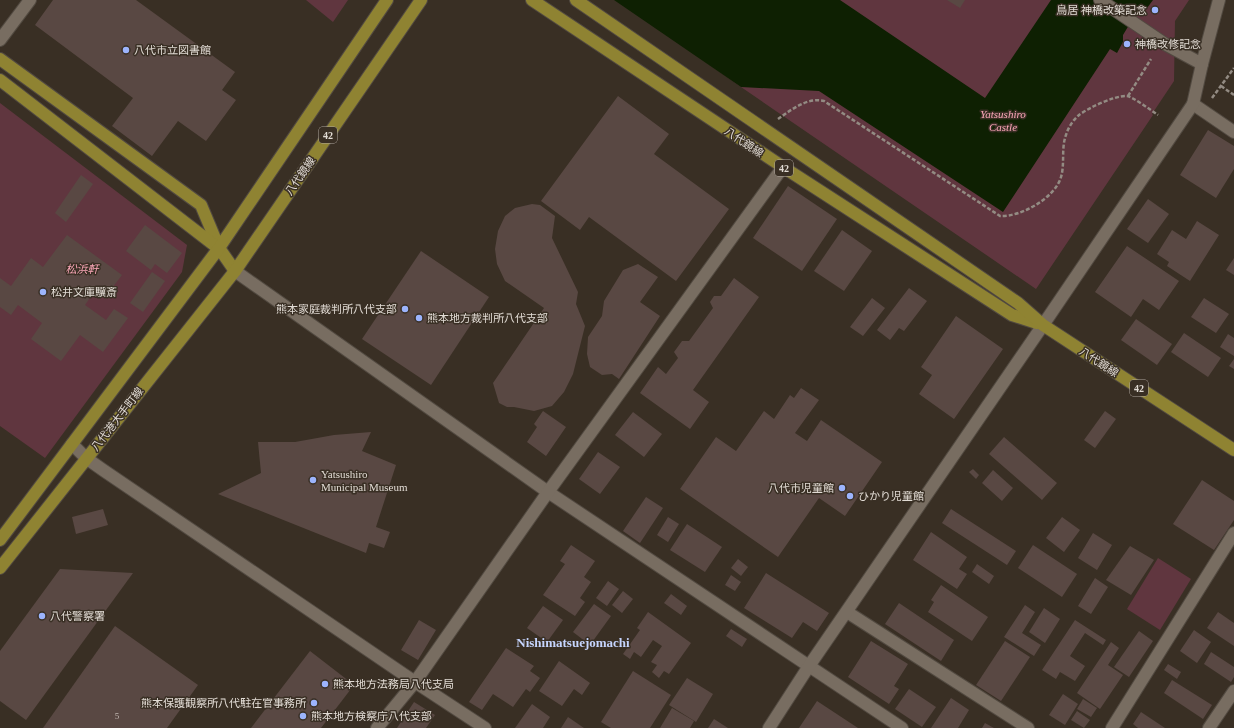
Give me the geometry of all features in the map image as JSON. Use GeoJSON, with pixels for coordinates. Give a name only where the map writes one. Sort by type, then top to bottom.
{"type":"FeatureCollection","features":[{"type":"Feature","properties":{"kind":"main road","name":"42"},"geometry":{"type":"LineString","coordinates":[[219,248],[387,0]]}},
{"type":"Feature","properties":{"kind":"main road","name":"八代鏡線"},"geometry":{"type":"LineString","coordinates":[[235,271],[421,0]]}},
{"type":"Feature","properties":{"kind":"main road","name":"八代鏡線"},"geometry":{"type":"LineString","coordinates":[[532,0],[782,167],[1012,315],[1043,325]]}},
{"type":"Feature","properties":{"kind":"main road","name":"八代鏡線"},"geometry":{"type":"LineString","coordinates":[[576,0],[1018,303],[1043,325],[1234,450]]}},
{"type":"Feature","properties":{"kind":"main road"},"geometry":{"type":"LineString","coordinates":[[0,59],[202,205],[219,248],[235,271]]}},
{"type":"Feature","properties":{"kind":"main road"},"geometry":{"type":"LineString","coordinates":[[0,80],[219,248]]}},
{"type":"Feature","properties":{"kind":"main road","name":"八代港大手町線"},"geometry":{"type":"LineString","coordinates":[[0,540],[219,248]]}},
{"type":"Feature","properties":{"kind":"main road","name":"八代港大手町線"},"geometry":{"type":"LineString","coordinates":[[0,568],[235,271]]}},
{"type":"Feature","properties":{"kind":"street"},"geometry":{"type":"LineString","coordinates":[[0,40],[30,0]]}},
{"type":"Feature","properties":{"kind":"street"},"geometry":{"type":"LineString","coordinates":[[1100,0],[1165,44],[1202,64]]}},
{"type":"Feature","properties":{"kind":"street"},"geometry":{"type":"LineString","coordinates":[[769,728],[809,666],[1193,104],[1219,0]]}},
{"type":"Feature","properties":{"kind":"street"},"geometry":{"type":"LineString","coordinates":[[1193,104],[1234,132]]}},
{"type":"Feature","properties":{"kind":"street"},"geometry":{"type":"LineString","coordinates":[[377,728],[415,682],[548,492],[782,167]]}},
{"type":"Feature","properties":{"kind":"street"},"geometry":{"type":"LineString","coordinates":[[235,271],[548,492],[902,728]]}},
{"type":"Feature","properties":{"kind":"street"},"geometry":{"type":"LineString","coordinates":[[72,444],[86,458],[485,728]]}},
{"type":"Feature","properties":{"kind":"street"},"geometry":{"type":"LineString","coordinates":[[1112,728],[1234,533]]}},
{"type":"Feature","properties":{"kind":"street"},"geometry":{"type":"LineString","coordinates":[[847,612],[1028,728]]}},
{"type":"Feature","properties":{"kind":"street"},"geometry":{"type":"LineString","coordinates":[[1209,728],[1234,691]]}},
{"type":"Feature","properties":{"kind":"path"},"geometry":{"type":"LineString","coordinates":[[1128,96],[1152,58]]}},
{"type":"Feature","properties":{"kind":"path"},"geometry":{"type":"LineString","coordinates":[[1212,98],[1234,68]]}},
{"type":"Feature","properties":{"kind":"path"},"geometry":{"type":"LineString","coordinates":[[1221,86],[1234,94]]}},
{"type":"Feature","properties":{"kind":"path"},"geometry":{"type":"LineString","coordinates":[[777,120],[799,104],[818,99],[824,101],[1000,216],[1007,216],[1019,214],[1030,209],[1052,192],[1061,178],[1066,133],[1079,115],[1120,96],[1128,96],[1158,114]]}},
{"type":"Feature","properties":{"kind":"green space"},"geometry":{"type":"Polygon","coordinates":[[[306,0],[348,0],[333,22],[306,0]]]}},
{"type":"Feature","properties":{"kind":"green space","name":"Yatsushiro Castle"},"geometry":{"type":"Polygon","coordinates":[[[617,0],[1189,0],[1175,21],[1174,81],[1152,114],[1153,115],[1036,289],[741,87],[617,0]]]}},
{"type":"Feature","properties":{"kind":"green space","name":"松浜軒"},"geometry":{"type":"Polygon","coordinates":[[[0,103],[187,245],[182,272],[45,458],[0,426],[0,103]]]}},
{"type":"Feature","properties":{"kind":"green space"},"geometry":{"type":"Polygon","coordinates":[[[1158,558],[1191,579],[1160,630],[1127,609],[1158,558]]]}},
{"type":"Feature","properties":{"kind":"shaded area"},"geometry":{"type":"Polygon","coordinates":[[[614,0],[840,0],[985,98],[1051,0],[1153,0],[1144,12],[1135,15],[1123,35],[1123,42],[1117,53],[1110,49],[1003,212],[819,91],[741,87],[614,0]]]}},
{"type":"Feature","properties":{"kind":"building"},"geometry":{"type":"Polygon","coordinates":[[[53,0],[136,0],[235,72],[222,90],[236,100],[206,141],[178,121],[152,156],[112,126],[133,98],[35,25],[53,0]]]}},
{"type":"Feature","properties":{"kind":"building"},"geometry":{"type":"Polygon","coordinates":[[[947,0],[965,0],[960,8],[947,0]]]}},
{"type":"Feature","properties":{"kind":"building"},"geometry":{"type":"Polygon","coordinates":[[[618,96],[669,134],[654,154],[729,209],[676,281],[589,217],[580,230],[541,201],[618,96]]]}},
{"type":"Feature","properties":{"kind":"building"},"geometry":{"type":"Polygon","coordinates":[[[1208,130],[1234,146],[1234,169],[1216,198],[1180,175],[1208,130]]]}},
{"type":"Feature","properties":{"kind":"building"},"geometry":{"type":"Polygon","coordinates":[[[81,175],[93,184],[66,222],[55,213],[81,175]]]}},
{"type":"Feature","properties":{"kind":"building"},"geometry":{"type":"Polygon","coordinates":[[[788,186],[837,219],[802,271],[753,238],[788,186]]]}},
{"type":"Feature","properties":{"kind":"building"},"geometry":{"type":"Polygon","coordinates":[[[1148,199],[1169,214],[1148,243],[1127,229],[1148,199]]]}},
{"type":"Feature","properties":{"kind":"building"},"geometry":{"type":"Polygon","coordinates":[[[532,204],[540,205],[555,216],[552,238],[578,292],[576,304],[585,326],[573,374],[564,392],[552,406],[534,411],[507,407],[499,403],[493,383],[544,308],[505,281],[497,264],[495,249],[498,231],[505,216],[515,208],[532,204]]]}},
{"type":"Feature","properties":{"kind":"building"},"geometry":{"type":"Polygon","coordinates":[[[1197,221],[1219,235],[1190,281],[1167,266],[1169,262],[1157,254],[1172,230],[1186,239],[1197,221]]]}},
{"type":"Feature","properties":{"kind":"building"},"geometry":{"type":"Polygon","coordinates":[[[145,225],[182,253],[167,273],[155,264],[151,270],[126,251],[145,225]]]}},
{"type":"Feature","properties":{"kind":"building"},"geometry":{"type":"Polygon","coordinates":[[[842,230],[872,251],[844,291],[814,271],[842,230]]]}},
{"type":"Feature","properties":{"kind":"building"},"geometry":{"type":"Polygon","coordinates":[[[67,235],[122,275],[106,296],[96,289],[85,305],[106,320],[114,309],[128,318],[103,352],[80,335],[61,361],[31,339],[42,323],[18,305],[11,315],[0,307],[0,278],[11,286],[31,258],[43,267],[67,235]]]}},
{"type":"Feature","properties":{"kind":"building"},"geometry":{"type":"Polygon","coordinates":[[[1127,246],[1179,281],[1159,310],[1143,299],[1131,317],[1095,292],[1127,246]]]}},
{"type":"Feature","properties":{"kind":"building"},"geometry":{"type":"Polygon","coordinates":[[[421,251],[489,297],[431,385],[362,339],[421,251]]]}},
{"type":"Feature","properties":{"kind":"building"},"geometry":{"type":"Polygon","coordinates":[[[1234,258],[1234,275],[1226,270],[1234,258]]]}},
{"type":"Feature","properties":{"kind":"building"},"geometry":{"type":"Polygon","coordinates":[[[638,264],[658,277],[640,302],[660,316],[619,379],[612,374],[602,375],[590,367],[587,354],[588,337],[602,316],[604,301],[623,270],[638,264]]]}},
{"type":"Feature","properties":{"kind":"building"},"geometry":{"type":"Polygon","coordinates":[[[152,272],[165,281],[143,312],[130,303],[152,272]]]}},
{"type":"Feature","properties":{"kind":"building"},"geometry":{"type":"Polygon","coordinates":[[[734,278],[759,297],[693,390],[709,402],[690,429],[640,393],[658,367],[666,374],[678,358],[674,352],[682,341],[689,341],[713,308],[710,302],[714,296],[721,296],[734,278]]]}},
{"type":"Feature","properties":{"kind":"building"},"geometry":{"type":"Polygon","coordinates":[[[909,288],[927,301],[904,331],[899,328],[890,340],[877,330],[909,288]]]}},
{"type":"Feature","properties":{"kind":"building"},"geometry":{"type":"Polygon","coordinates":[[[872,298],[885,308],[863,336],[850,327],[872,298]]]}},
{"type":"Feature","properties":{"kind":"building"},"geometry":{"type":"Polygon","coordinates":[[[1204,298],[1229,314],[1216,333],[1191,317],[1204,298]]]}},
{"type":"Feature","properties":{"kind":"building"},"geometry":{"type":"Polygon","coordinates":[[[956,316],[1003,349],[954,419],[919,394],[932,375],[921,367],[956,316]]]}},
{"type":"Feature","properties":{"kind":"building"},"geometry":{"type":"Polygon","coordinates":[[[1136,319],[1172,344],[1157,365],[1121,340],[1136,319]]]}},
{"type":"Feature","properties":{"kind":"building"},"geometry":{"type":"Polygon","coordinates":[[[1184,333],[1221,358],[1208,377],[1171,352],[1184,333]]]}},
{"type":"Feature","properties":{"kind":"building"},"geometry":{"type":"Polygon","coordinates":[[[1228,334],[1234,338],[1234,356],[1220,347],[1228,334]]]}},
{"type":"Feature","properties":{"kind":"building"},"geometry":{"type":"Polygon","coordinates":[[[1234,359],[1234,369],[1229,366],[1234,359]]]}},
{"type":"Feature","properties":{"kind":"building"},"geometry":{"type":"Polygon","coordinates":[[[801,388],[819,400],[795,433],[807,441],[821,420],[882,462],[845,516],[819,498],[778,557],[680,489],[716,437],[736,451],[764,411],[774,419],[790,395],[794,398],[801,388]]]}},
{"type":"Feature","properties":{"kind":"building"},"geometry":{"type":"Polygon","coordinates":[[[543,411],[566,427],[546,456],[527,442],[537,427],[534,424],[543,411]]]}},
{"type":"Feature","properties":{"kind":"building"},"geometry":{"type":"Polygon","coordinates":[[[1105,411],[1116,419],[1095,448],[1084,440],[1105,411]]]}},
{"type":"Feature","properties":{"kind":"building"},"geometry":{"type":"Polygon","coordinates":[[[633,412],[662,434],[644,457],[615,435],[633,412]]]}},
{"type":"Feature","properties":{"kind":"building"},"geometry":{"type":"Polygon","coordinates":[[[371,432],[362,451],[396,465],[376,527],[390,532],[384,548],[369,543],[366,553],[218,494],[261,473],[258,442],[295,442],[334,435],[371,432]]]}},
{"type":"Feature","properties":{"kind":"building"},"geometry":{"type":"Polygon","coordinates":[[[1004,437],[1057,483],[1042,500],[989,454],[1004,437]]]}},
{"type":"Feature","properties":{"kind":"building"},"geometry":{"type":"Polygon","coordinates":[[[598,452],[620,467],[600,494],[579,479],[598,452]]]}},
{"type":"Feature","properties":{"kind":"building"},"geometry":{"type":"Polygon","coordinates":[[[973,469],[979,475],[976,479],[969,472],[973,469]]]}},
{"type":"Feature","properties":{"kind":"building"},"geometry":{"type":"Polygon","coordinates":[[[993,470],[1013,488],[1002,501],[982,483],[993,470]]]}},
{"type":"Feature","properties":{"kind":"building"},"geometry":{"type":"Polygon","coordinates":[[[1202,480],[1234,501],[1234,520],[1214,550],[1173,524],[1202,480]]]}},
{"type":"Feature","properties":{"kind":"building"},"geometry":{"type":"Polygon","coordinates":[[[646,497],[663,508],[640,543],[623,531],[646,497]]]}},
{"type":"Feature","properties":{"kind":"building"},"geometry":{"type":"Polygon","coordinates":[[[103,509],[108,525],[76,534],[72,517],[103,509]]]}},
{"type":"Feature","properties":{"kind":"building"},"geometry":{"type":"Polygon","coordinates":[[[951,509],[1016,551],[1007,565],[942,523],[951,509]]]}},
{"type":"Feature","properties":{"kind":"building"},"geometry":{"type":"Polygon","coordinates":[[[668,517],[679,524],[668,542],[657,535],[668,517]]]}},
{"type":"Feature","properties":{"kind":"building"},"geometry":{"type":"Polygon","coordinates":[[[1062,517],[1080,530],[1064,552],[1046,538],[1062,517]]]}},
{"type":"Feature","properties":{"kind":"building"},"geometry":{"type":"Polygon","coordinates":[[[687,524],[722,547],[705,572],[670,550],[687,524]]]}},
{"type":"Feature","properties":{"kind":"building"},"geometry":{"type":"Polygon","coordinates":[[[931,532],[967,557],[959,569],[967,574],[957,589],[913,560],[931,532]]]}},
{"type":"Feature","properties":{"kind":"building"},"geometry":{"type":"Polygon","coordinates":[[[1093,533],[1112,545],[1097,570],[1078,558],[1093,533]]]}},
{"type":"Feature","properties":{"kind":"building"},"geometry":{"type":"Polygon","coordinates":[[[571,545],[595,561],[584,577],[591,582],[580,598],[585,602],[575,616],[543,595],[565,564],[560,561],[571,545]]]}},
{"type":"Feature","properties":{"kind":"building"},"geometry":{"type":"Polygon","coordinates":[[[1033,545],[1077,574],[1062,597],[1018,568],[1033,545]]]}},
{"type":"Feature","properties":{"kind":"building"},"geometry":{"type":"Polygon","coordinates":[[[1130,546],[1154,560],[1131,595],[1106,580],[1130,546]]]}},
{"type":"Feature","properties":{"kind":"building"},"geometry":{"type":"Polygon","coordinates":[[[738,559],[748,567],[741,576],[731,568],[738,559]]]}},
{"type":"Feature","properties":{"kind":"building"},"geometry":{"type":"Polygon","coordinates":[[[977,564],[994,576],[989,584],[972,572],[977,564]]]}},
{"type":"Feature","properties":{"kind":"building"},"geometry":{"type":"Polygon","coordinates":[[[60,569],[133,573],[26,720],[0,701],[0,651],[60,569]]]}},
{"type":"Feature","properties":{"kind":"building"},"geometry":{"type":"Polygon","coordinates":[[[766,573],[829,613],[817,631],[803,622],[792,638],[744,608],[766,573]]]}},
{"type":"Feature","properties":{"kind":"building"},"geometry":{"type":"Polygon","coordinates":[[[731,575],[741,582],[735,591],[725,585],[731,575]]]}},
{"type":"Feature","properties":{"kind":"building"},"geometry":{"type":"Polygon","coordinates":[[[1095,578],[1108,587],[1091,614],[1078,606],[1095,578]]]}},
{"type":"Feature","properties":{"kind":"building"},"geometry":{"type":"Polygon","coordinates":[[[608,581],[619,589],[607,606],[596,598],[608,581]]]}},
{"type":"Feature","properties":{"kind":"building"},"geometry":{"type":"Polygon","coordinates":[[[941,585],[988,617],[972,641],[928,612],[934,602],[931,600],[941,585]]]}},
{"type":"Feature","properties":{"kind":"building"},"geometry":{"type":"Polygon","coordinates":[[[623,591],[633,599],[622,613],[612,605],[623,591]]]}},
{"type":"Feature","properties":{"kind":"building"},"geometry":{"type":"Polygon","coordinates":[[[671,594],[687,606],[681,615],[664,603],[671,594]]]}},
{"type":"Feature","properties":{"kind":"building"},"geometry":{"type":"Polygon","coordinates":[[[899,603],[954,640],[941,661],[885,624],[899,603]]]}},
{"type":"Feature","properties":{"kind":"building"},"geometry":{"type":"Polygon","coordinates":[[[594,604],[611,616],[590,645],[573,632],[594,604]]]}},
{"type":"Feature","properties":{"kind":"building"},"geometry":{"type":"Polygon","coordinates":[[[1025,605],[1035,612],[1022,633],[1041,645],[1034,656],[1004,637],[1025,605]]]}},
{"type":"Feature","properties":{"kind":"building"},"geometry":{"type":"Polygon","coordinates":[[[543,606],[563,620],[547,642],[527,628],[543,606]]]}},
{"type":"Feature","properties":{"kind":"building"},"geometry":{"type":"Polygon","coordinates":[[[1044,608],[1060,619],[1045,643],[1029,632],[1044,608]]]}},
{"type":"Feature","properties":{"kind":"building"},"geometry":{"type":"Polygon","coordinates":[[[648,612],[691,643],[669,674],[664,671],[659,678],[652,672],[657,665],[651,662],[662,646],[653,640],[641,657],[634,652],[630,659],[623,654],[640,630],[637,628],[648,612]]]}},
{"type":"Feature","properties":{"kind":"building"},"geometry":{"type":"Polygon","coordinates":[[[1218,612],[1234,623],[1234,646],[1207,628],[1218,612]]]}},
{"type":"Feature","properties":{"kind":"building"},"geometry":{"type":"Polygon","coordinates":[[[419,620],[436,630],[418,660],[401,650],[419,620]]]}},
{"type":"Feature","properties":{"kind":"building"},"geometry":{"type":"Polygon","coordinates":[[[1075,620],[1106,640],[1103,645],[1085,633],[1070,656],[1085,666],[1075,681],[1060,672],[1056,679],[1042,670],[1075,620]]]}},
{"type":"Feature","properties":{"kind":"building"},"geometry":{"type":"Polygon","coordinates":[[[115,626],[198,685],[167,728],[43,728],[115,626]]]}},
{"type":"Feature","properties":{"kind":"building"},"geometry":{"type":"Polygon","coordinates":[[[731,629],[747,639],[742,647],[726,636],[731,629]]]}},
{"type":"Feature","properties":{"kind":"building"},"geometry":{"type":"Polygon","coordinates":[[[1194,630],[1211,642],[1197,663],[1180,651],[1194,630]]]}},
{"type":"Feature","properties":{"kind":"building"},"geometry":{"type":"Polygon","coordinates":[[[1139,631],[1153,641],[1129,677],[1114,667],[1139,631]]]}},
{"type":"Feature","properties":{"kind":"building"},"geometry":{"type":"Polygon","coordinates":[[[871,641],[908,664],[894,686],[899,689],[889,704],[848,677],[871,641]]]}},
{"type":"Feature","properties":{"kind":"building"},"geometry":{"type":"Polygon","coordinates":[[[1005,641],[1030,657],[1001,701],[976,685],[1005,641]]]}},
{"type":"Feature","properties":{"kind":"building"},"geometry":{"type":"Polygon","coordinates":[[[1111,642],[1119,648],[1108,665],[1123,675],[1100,709],[1077,693],[1111,642]]]}},
{"type":"Feature","properties":{"kind":"building"},"geometry":{"type":"Polygon","coordinates":[[[506,648],[534,666],[530,671],[540,678],[530,692],[526,689],[513,707],[493,694],[482,710],[469,702],[506,648]]]}},
{"type":"Feature","properties":{"kind":"building"},"geometry":{"type":"Polygon","coordinates":[[[310,651],[354,685],[321,728],[251,728],[310,651]]]}},
{"type":"Feature","properties":{"kind":"building"},"geometry":{"type":"Polygon","coordinates":[[[1211,652],[1234,667],[1234,677],[1231,682],[1204,664],[1211,652]]]}},
{"type":"Feature","properties":{"kind":"building"},"geometry":{"type":"Polygon","coordinates":[[[559,661],[590,683],[582,695],[574,689],[562,706],[539,691],[559,661]]]}},
{"type":"Feature","properties":{"kind":"building"},"geometry":{"type":"Polygon","coordinates":[[[1168,664],[1181,672],[1177,679],[1164,670],[1168,664]]]}},
{"type":"Feature","properties":{"kind":"building"},"geometry":{"type":"Polygon","coordinates":[[[633,671],[671,695],[650,728],[611,728],[601,722],[633,671]]]}},
{"type":"Feature","properties":{"kind":"building"},"geometry":{"type":"Polygon","coordinates":[[[687,678],[713,694],[696,722],[669,705],[687,678]]]}},
{"type":"Feature","properties":{"kind":"building"},"geometry":{"type":"Polygon","coordinates":[[[1172,680],[1212,705],[1203,719],[1164,693],[1172,680]]]}},
{"type":"Feature","properties":{"kind":"building"},"geometry":{"type":"Polygon","coordinates":[[[909,689],[936,707],[922,727],[895,709],[909,689]]]}},
{"type":"Feature","properties":{"kind":"building"},"geometry":{"type":"Polygon","coordinates":[[[1063,694],[1078,704],[1065,725],[1049,715],[1063,694]]]}},
{"type":"Feature","properties":{"kind":"building"},"geometry":{"type":"Polygon","coordinates":[[[951,698],[969,710],[958,728],[931,728],[951,698]]]}},
{"type":"Feature","properties":{"kind":"building"},"geometry":{"type":"Polygon","coordinates":[[[1083,699],[1097,708],[1091,717],[1077,709],[1083,699]]]}},
{"type":"Feature","properties":{"kind":"building"},"geometry":{"type":"Polygon","coordinates":[[[817,701],[858,728],[799,728],[817,701]]]}},
{"type":"Feature","properties":{"kind":"building"},"geometry":{"type":"Polygon","coordinates":[[[414,702],[435,715],[426,728],[397,728],[414,702]]]}},
{"type":"Feature","properties":{"kind":"building"},"geometry":{"type":"Polygon","coordinates":[[[532,704],[550,717],[543,728],[515,728],[532,704]]]}},
{"type":"Feature","properties":{"kind":"building"},"geometry":{"type":"Polygon","coordinates":[[[672,708],[694,721],[690,728],[660,728],[672,708]]]}},
{"type":"Feature","properties":{"kind":"building"},"geometry":{"type":"Polygon","coordinates":[[[1077,711],[1090,720],[1084,728],[1071,720],[1077,711]]]}},
{"type":"Feature","properties":{"kind":"building"},"geometry":{"type":"Polygon","coordinates":[[[1141,712],[1165,728],[1138,728],[1133,724],[1141,712]]]}},
{"type":"Feature","properties":{"kind":"building"},"geometry":{"type":"Polygon","coordinates":[[[568,717],[584,728],[561,728],[568,717]]]}},
{"type":"Feature","properties":{"kind":"building"},"geometry":{"type":"Polygon","coordinates":[[[714,719],[728,728],[708,728],[714,719]]]}},
{"type":"Feature","properties":{"kind":"building"},"geometry":{"type":"Polygon","coordinates":[[[985,723],[994,728],[982,728],[985,723]]]}},
{"type":"Feature","properties":{"kind":"place","name":"鳥居 神橋改築記念"},"geometry":{"type":"Point","coordinates":[1155,10]}},
{"type":"Feature","properties":{"kind":"place","name":"神橋改修記念"},"geometry":{"type":"Point","coordinates":[1127,44]}},
{"type":"Feature","properties":{"kind":"place","name":"八代市立図書館"},"geometry":{"type":"Point","coordinates":[126,50]}},
{"type":"Feature","properties":{"kind":"place","name":"松井文庫驥斎"},"geometry":{"type":"Point","coordinates":[43,292]}},
{"type":"Feature","properties":{"kind":"place","name":"熊本家庭裁判所八代支部"},"geometry":{"type":"Point","coordinates":[405,309]}},
{"type":"Feature","properties":{"kind":"place","name":"熊本地方裁判所八代支部"},"geometry":{"type":"Point","coordinates":[419,318]}},
{"type":"Feature","properties":{"kind":"place","name":"Yatsushiro Municipal Museum"},"geometry":{"type":"Point","coordinates":[313,480]}},
{"type":"Feature","properties":{"kind":"place","name":"八代市児童館"},"geometry":{"type":"Point","coordinates":[842,488]}},
{"type":"Feature","properties":{"kind":"place","name":"ひかり児童館"},"geometry":{"type":"Point","coordinates":[850,496]}},
{"type":"Feature","properties":{"kind":"place","name":"八代警察署"},"geometry":{"type":"Point","coordinates":[42,616]}},
{"type":"Feature","properties":{"kind":"place","name":"熊本地方法務局八代支局"},"geometry":{"type":"Point","coordinates":[325,684]}},
{"type":"Feature","properties":{"kind":"place","name":"熊本保護観察所八代駐在官事務所"},"geometry":{"type":"Point","coordinates":[314,703]}},
{"type":"Feature","properties":{"kind":"place","name":"熊本地方検察庁八代支部"},"geometry":{"type":"Point","coordinates":[303,716]}},
{"type":"Feature","properties":{"kind":"district","name":"Nishimatsuejomachi"},"geometry":{"type":"Point","coordinates":[573,642]}}]}
